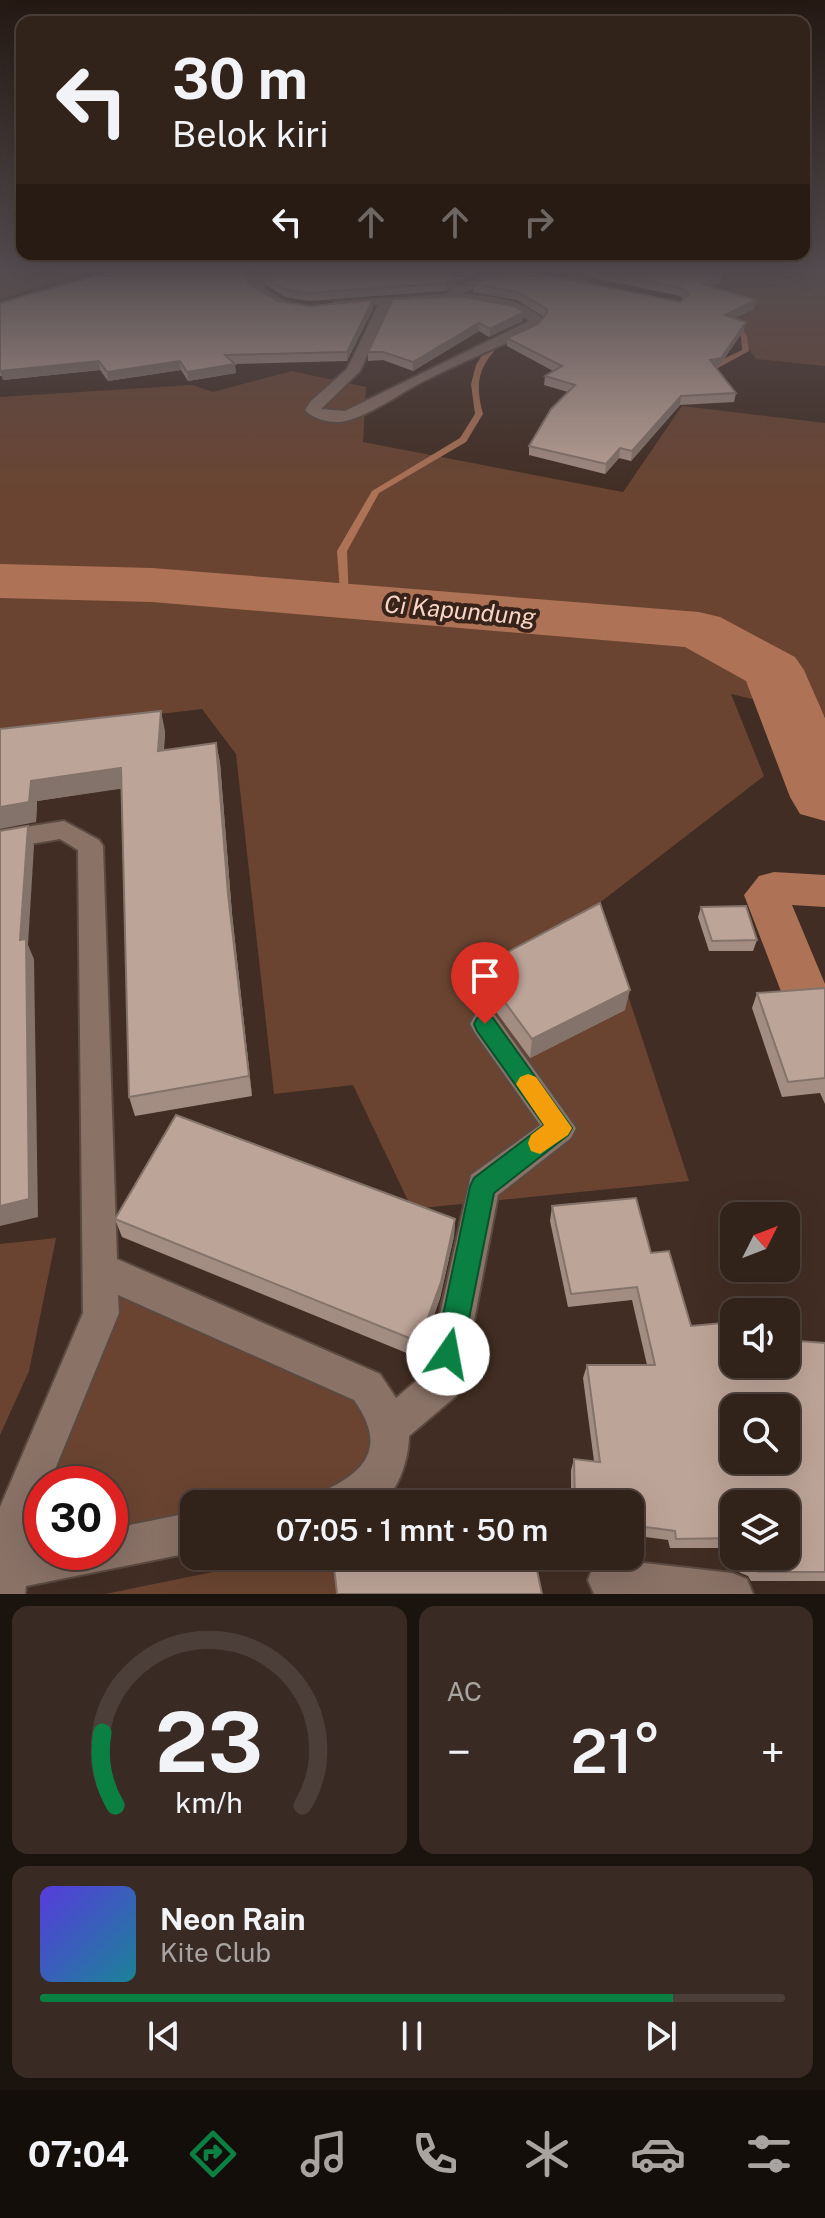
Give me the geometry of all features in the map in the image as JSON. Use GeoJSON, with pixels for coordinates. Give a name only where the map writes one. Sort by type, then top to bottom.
{"type":"FeatureCollection","features":[{"type":"Feature","properties":{"kind":"street"},"geometry":{"type":"LineString","coordinates":[[365,345],[353,371],[316,404],[313,410],[317,414],[339,417],[350,414],[422,376],[492,345]]}},
{"type":"Feature","properties":{"kind":"street"},"geometry":{"type":"LineString","coordinates":[[0,840],[64,830],[90,846],[101,1313],[20,1507],[4,1578],[32,1570]]}},
{"type":"Feature","properties":{"kind":"street"},"geometry":{"type":"LineString","coordinates":[[390,1427],[443,1383],[483,1186],[560,1128],[485,1024]]}},
{"type":"Feature","properties":{"kind":"street"},"geometry":{"type":"LineString","coordinates":[[99,1269],[367,1387],[382,1404],[390,1427],[390,1451],[381,1474],[367,1490]]}},
{"type":"Feature","properties":{"kind":"street"},"geometry":{"type":"LineString","coordinates":[[128,1545],[180,1535]]}},
{"type":"Feature","properties":{"kind":"street"},"geometry":{"type":"LineString","coordinates":[[609,1580],[732,1594]]}},
{"type":"Feature","properties":{"kind":"shaded area"},"geometry":{"type":"Polygon","coordinates":[[[747,345],[825,345],[825,366],[756,359],[747,345]]]}},
{"type":"Feature","properties":{"kind":"shaded area"},"geometry":{"type":"Polygon","coordinates":[[[292,371],[366,387],[363,442],[623,492],[682,406],[825,423],[825,716],[731,694],[764,776],[598,904],[689,1181],[412,1209],[353,1085],[274,1094],[236,754],[202,709],[0,733],[0,397],[192,385],[213,392],[292,371]]]}},
{"type":"Feature","properties":{"kind":"shaded area"},"geometry":{"type":"Polygon","coordinates":[[[56,1238],[29,1371],[0,1435],[0,1244],[56,1238]]]}},
{"type":"Feature","properties":{"kind":"shaded area"},"geometry":{"type":"Polygon","coordinates":[[[108,1283],[362,1395],[380,1449],[340,1490],[180,1490],[180,1524],[128,1534],[128,1466],[45,1466],[108,1283]]]}},
{"type":"Feature","properties":{"kind":"shaded area"},"geometry":{"type":"Polygon","coordinates":[[[223,1570],[335,1570],[338,1594],[105,1594],[223,1570]]]}},
{"type":"Feature","properties":{"kind":"building"},"geometry":{"type":"Polygon","coordinates":[[[0,345],[350,345],[347,352],[225,355],[235,364],[187,372],[180,361],[107,372],[99,361],[0,371],[0,345]]]}},
{"type":"Feature","properties":{"kind":"building"},"geometry":{"type":"Polygon","coordinates":[[[371,345],[441,345],[413,362],[383,352],[368,352],[371,345]]]}},
{"type":"Feature","properties":{"kind":"building"},"geometry":{"type":"Polygon","coordinates":[[[522,345],[730,345],[721,358],[710,360],[736,393],[681,396],[632,451],[620,448],[606,464],[529,446],[551,409],[575,385],[545,376],[562,366],[522,345]]]}},
{"type":"Feature","properties":{"kind":"building"},"geometry":{"type":"Polygon","coordinates":[[[161,711],[158,751],[216,743],[228,894],[249,1076],[129,1097],[121,768],[31,781],[29,802],[0,807],[0,729],[161,711]]]}},
{"type":"Feature","properties":{"kind":"building"},"geometry":{"type":"Polygon","coordinates":[[[28,826],[20,940],[26,939],[29,1199],[0,1206],[0,831],[28,826]]]}},
{"type":"Feature","properties":{"kind":"building"},"geometry":{"type":"Polygon","coordinates":[[[600,903],[630,990],[532,1039],[499,994],[483,990],[470,972],[600,903]]]}},
{"type":"Feature","properties":{"kind":"building"},"geometry":{"type":"Polygon","coordinates":[[[746,906],[757,940],[712,941],[701,907],[746,906]]]}},
{"type":"Feature","properties":{"kind":"building"},"geometry":{"type":"Polygon","coordinates":[[[825,988],[825,1078],[788,1082],[757,993],[825,988]]]}},
{"type":"Feature","properties":{"kind":"building"},"geometry":{"type":"Polygon","coordinates":[[[176,1115],[455,1219],[441,1282],[419,1342],[115,1219],[176,1115]]]}},
{"type":"Feature","properties":{"kind":"building"},"geometry":{"type":"Polygon","coordinates":[[[636,1198],[651,1253],[669,1251],[691,1326],[720,1323],[720,1378],[800,1378],[800,1341],[825,1343],[825,1572],[758,1570],[800,1570],[800,1490],[720,1490],[720,1538],[676,1539],[675,1531],[644,1527],[644,1490],[575,1490],[574,1459],[600,1462],[587,1365],[655,1365],[637,1287],[571,1294],[552,1206],[636,1198]]]}},
{"type":"Feature","properties":{"kind":"building"},"geometry":{"type":"Polygon","coordinates":[[[334,1570],[537,1570],[542,1594],[337,1594],[334,1570]]]}},
{"type":"Feature","properties":{"kind":"waterway"},"geometry":{"type":"LineString","coordinates":[[344,602],[342,551],[376,491],[463,440],[479,414],[475,393],[476,374],[484,357],[496,345]]}},
{"type":"Feature","properties":{"kind":"waterway"},"geometry":{"type":"LineString","coordinates":[[704,372],[746,351],[745,345]]}},
{"type":"Feature","properties":{"kind":"waterway","name":"Ci Kapundung"},"geometry":{"type":"LineString","coordinates":[[0,581],[152,585],[699,630],[773,670],[825,797]]}},
{"type":"Feature","properties":{"kind":"waterway"},"geometry":{"type":"LineString","coordinates":[[821,1033],[766,895],[774,888],[825,891]]}},
{"type":"Feature","properties":{"kind":"slow traffic"},"geometry":{"type":"LineString","coordinates":[[528,1084],[560,1128],[540,1143]]}},
{"type":"Feature","properties":{"kind":"route"},"geometry":{"type":"LineString","coordinates":[[448,1354],[483,1186],[560,1128],[485,1024]]}}]}
